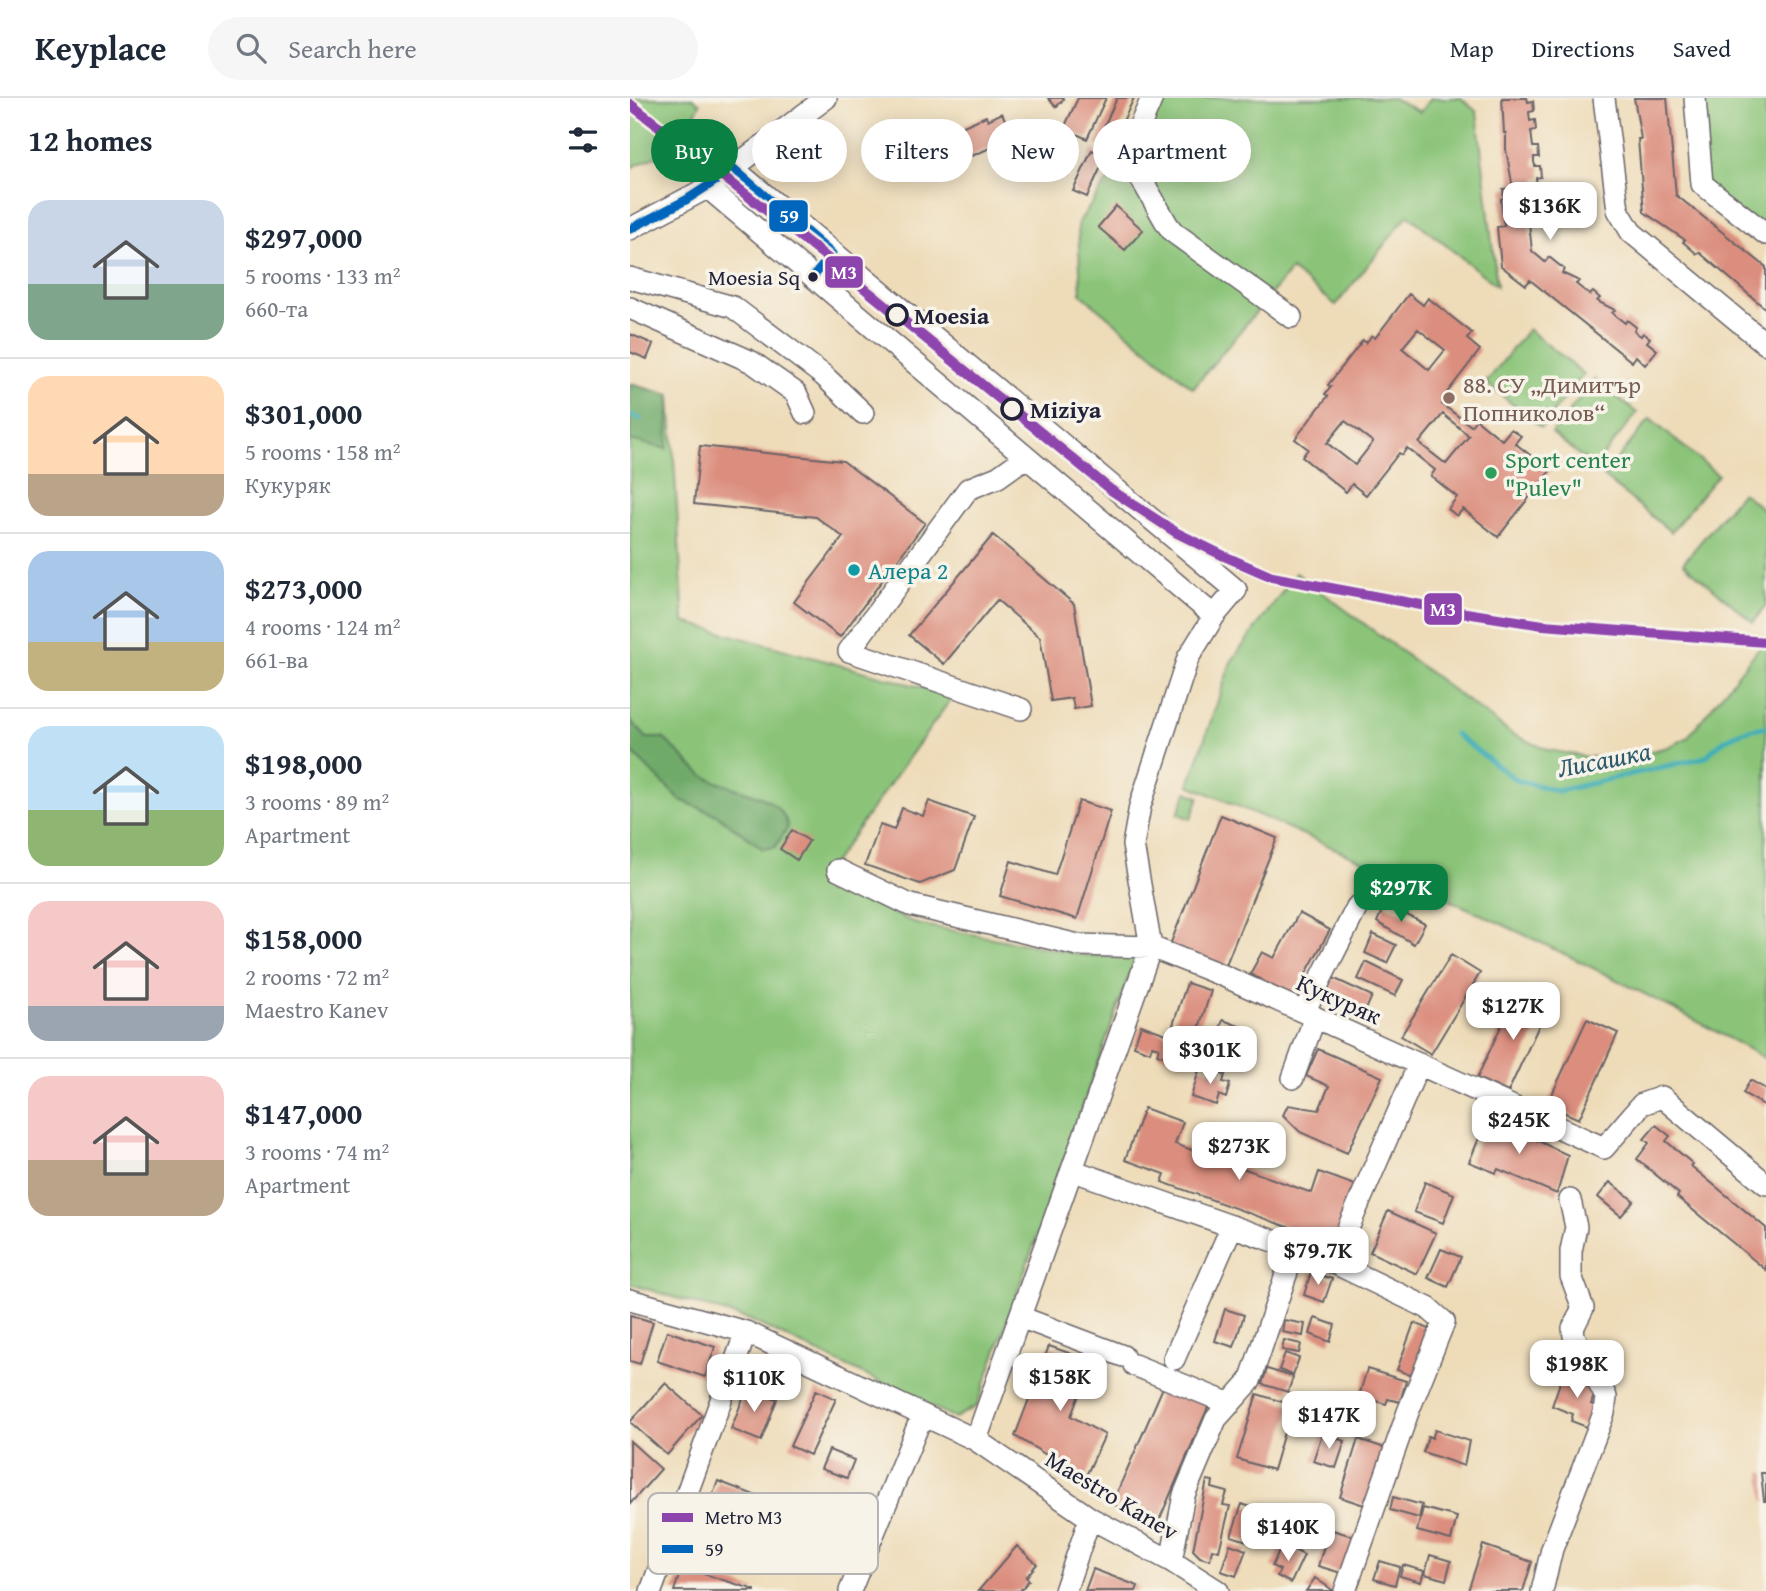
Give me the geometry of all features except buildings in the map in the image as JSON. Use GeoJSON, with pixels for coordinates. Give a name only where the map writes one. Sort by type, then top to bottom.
{"type":"FeatureCollection","features":[{"type":"Feature","properties":{"kind":"street"},"geometry":{"type":"LineString","coordinates":[[738,166],[826,98]]}},
{"type":"Feature","properties":{"kind":"street"},"geometry":{"type":"LineString","coordinates":[[1152,98],[1129,152],[1131,161],[1167,224],[1173,232],[1291,317]]}},
{"type":"Feature","properties":{"kind":"street"},"geometry":{"type":"LineString","coordinates":[[1604,98],[1618,210],[1631,232],[1766,344]]}},
{"type":"Feature","properties":{"kind":"street"},"geometry":{"type":"LineString","coordinates":[[1695,98],[1703,184],[1766,234]]}},
{"type":"Feature","properties":{"kind":"street"},"geometry":{"type":"LineString","coordinates":[[738,172],[1236,590],[1214,616],[1188,658],[1140,806],[1133,845],[1151,947],[1074,1171],[976,1440]]}},
{"type":"Feature","properties":{"kind":"street"},"geometry":{"type":"LineString","coordinates":[[630,229],[715,182]]}},
{"type":"Feature","properties":{"kind":"street"},"geometry":{"type":"LineString","coordinates":[[708,187],[1214,616]]}},
{"type":"Feature","properties":{"kind":"street"},"geometry":{"type":"LineString","coordinates":[[813,277],[832,254]]}},
{"type":"Feature","properties":{"kind":"street"},"geometry":{"type":"LineString","coordinates":[[630,278],[733,307],[823,375],[863,413]]}},
{"type":"Feature","properties":{"kind":"street"},"geometry":{"type":"LineString","coordinates":[[630,308],[752,362],[796,393],[805,413]]}},
{"type":"Feature","properties":{"kind":"street"},"geometry":{"type":"LineString","coordinates":[[1021,709],[849,651],[968,489],[998,477],[1026,457]]}},
{"type":"Feature","properties":{"kind":"street","name":"Кукуряк"},"geometry":{"type":"LineString","coordinates":[[838,870],[910,905],[1078,945],[1151,947],[1604,1148],[1642,1104],[1662,1097],[1766,1184]]}},
{"type":"Feature","properties":{"kind":"street"},"geometry":{"type":"LineString","coordinates":[[1293,1078],[1309,1015],[1357,907]]}},
{"type":"Feature","properties":{"kind":"street"},"geometry":{"type":"LineString","coordinates":[[1328,1260],[1346,1233],[1419,1064]]}},
{"type":"Feature","properties":{"kind":"street"},"geometry":{"type":"LineString","coordinates":[[1074,1171],[1328,1260],[1417,1302],[1444,1322],[1408,1412],[1345,1591]]}},
{"type":"Feature","properties":{"kind":"street"},"geometry":{"type":"LineString","coordinates":[[1542,1591],[1552,1549],[1604,1413],[1606,1397],[1574,1336],[1573,1328],[1583,1308],[1571,1276],[1570,1251],[1576,1227],[1570,1200]]}},
{"type":"Feature","properties":{"kind":"street"},"geometry":{"type":"LineString","coordinates":[[1174,1359],[1232,1226]]}},
{"type":"Feature","properties":{"kind":"street"},"geometry":{"type":"LineString","coordinates":[[1171,1561],[1184,1495],[1216,1419],[1250,1381],[1289,1266],[1300,1251]]}},
{"type":"Feature","properties":{"kind":"street","name":"Maestro Kanev"},"geometry":{"type":"LineString","coordinates":[[630,1300],[746,1332],[976,1440],[1090,1518],[1171,1561],[1218,1591]]}},
{"type":"Feature","properties":{"kind":"street"},"geometry":{"type":"LineString","coordinates":[[1020,1317],[1230,1404]]}},
{"type":"Feature","properties":{"kind":"street"},"geometry":{"type":"LineString","coordinates":[[687,1493],[746,1332]]}},
{"type":"Feature","properties":{"kind":"street"},"geometry":{"type":"LineString","coordinates":[[878,1523],[922,1416]]}},
{"type":"Feature","properties":{"kind":"street"},"geometry":{"type":"LineString","coordinates":[[1065,1591],[1090,1518]]}},
{"type":"Feature","properties":{"kind":"street"},"geometry":{"type":"LineString","coordinates":[[651,1591],[657,1574]]}},
{"type":"Feature","properties":{"kind":"street"},"geometry":{"type":"LineString","coordinates":[[850,1591],[857,1574]]}},
{"type":"Feature","properties":{"kind":"green space"},"geometry":{"type":"Polygon","coordinates":[[[630,98],[693,98],[700,104],[692,119],[651,119],[651,159],[630,168],[630,98]]]}},
{"type":"Feature","properties":{"kind":"green space"},"geometry":{"type":"Polygon","coordinates":[[[1152,98],[1393,98],[1420,112],[1431,98],[1461,98],[1477,112],[1497,286],[1408,215],[1336,305],[1291,270],[1193,388],[1081,294],[1078,223],[1107,182],[1251,182],[1251,119],[1143,119],[1152,98]]]}},
{"type":"Feature","properties":{"kind":"green space"},"geometry":{"type":"Polygon","coordinates":[[[1695,98],[1766,98],[1766,234],[1702,184],[1695,98]]]}},
{"type":"Feature","properties":{"kind":"green space"},"geometry":{"type":"Polygon","coordinates":[[[1528,329],[1584,374],[1541,427],[1486,383],[1528,329]]]}},
{"type":"Feature","properties":{"kind":"green space"},"geometry":{"type":"Polygon","coordinates":[[[1595,379],[1637,413],[1594,467],[1552,433],[1595,379]]]}},
{"type":"Feature","properties":{"kind":"green space"},"geometry":{"type":"Polygon","coordinates":[[[630,384],[670,395],[684,622],[953,696],[821,880],[917,924],[1084,955],[1135,958],[977,1406],[955,1418],[750,1320],[630,1284],[630,384]]]}},
{"type":"Feature","properties":{"kind":"green space"},"geometry":{"type":"Polygon","coordinates":[[[630,384],[670,395],[667,449],[630,440],[630,384]]]}},
{"type":"Feature","properties":{"kind":"green space"},"geometry":{"type":"Polygon","coordinates":[[[1650,419],[1718,475],[1671,532],[1603,476],[1650,419]]]}},
{"type":"Feature","properties":{"kind":"green space"},"geometry":{"type":"Polygon","coordinates":[[[1742,492],[1766,512],[1766,606],[1753,622],[1683,563],[1742,492]]]}},
{"type":"Feature","properties":{"kind":"green space"},"geometry":{"type":"Polygon","coordinates":[[[1296,573],[1512,734],[1548,750],[1587,757],[1628,757],[1668,747],[1687,738],[1766,639],[1766,1059],[1554,949],[1408,881],[1189,785],[1231,662],[1296,573]]]}},
{"type":"Feature","properties":{"kind":"green space"},"geometry":{"type":"Polygon","coordinates":[[[630,720],[647,738],[663,738],[703,775],[775,805],[788,827],[775,847],[763,849],[717,815],[680,800],[630,750],[630,720]]]}},
{"type":"Feature","properties":{"kind":"green space"},"geometry":{"type":"Polygon","coordinates":[[[1187,792],[1199,797],[1191,819],[1178,814],[1187,792]]]}},
{"type":"Feature","properties":{"kind":"waterway","name":"Лисашка"},"geometry":{"type":"LineString","coordinates":[[630,415],[640,419]]}},
{"type":"Feature","properties":{"kind":"waterway","name":"Лисашка"},"geometry":{"type":"LineString","coordinates":[[1455,734],[1516,780],[1558,791],[1706,757],[1733,736],[1766,727]]}},
{"type":"Feature","properties":{"kind":"metro line","name":"M3"},"geometry":{"type":"LineString","coordinates":[[630,104],[820,252],[1111,490],[1177,533],[1224,556],[1272,577],[1453,611],[1543,625],[1766,642]]}},
{"type":"Feature","properties":{"kind":"transit line","name":"59"},"geometry":{"type":"LineString","coordinates":[[630,229],[686,200],[734,169],[832,254],[813,277]]}},
{"type":"Feature","properties":{"kind":"place","name":"Moesia Sq"},"geometry":{"type":"Point","coordinates":[813,277]}},
{"type":"Feature","properties":{"kind":"place","name":"Moesia"},"geometry":{"type":"Point","coordinates":[897,315]}},
{"type":"Feature","properties":{"kind":"place","name":"88. СУ „Димитър Попниколов“"},"geometry":{"type":"Point","coordinates":[1449,398]}},
{"type":"Feature","properties":{"kind":"place","name":"Miziya"},"geometry":{"type":"Point","coordinates":[1012,409]}},
{"type":"Feature","properties":{"kind":"place","name":"Sport center \"Pulev\""},"geometry":{"type":"Point","coordinates":[1491,473]}},
{"type":"Feature","properties":{"kind":"place","name":"Алера 2"},"geometry":{"type":"Point","coordinates":[854,570]}}]}
